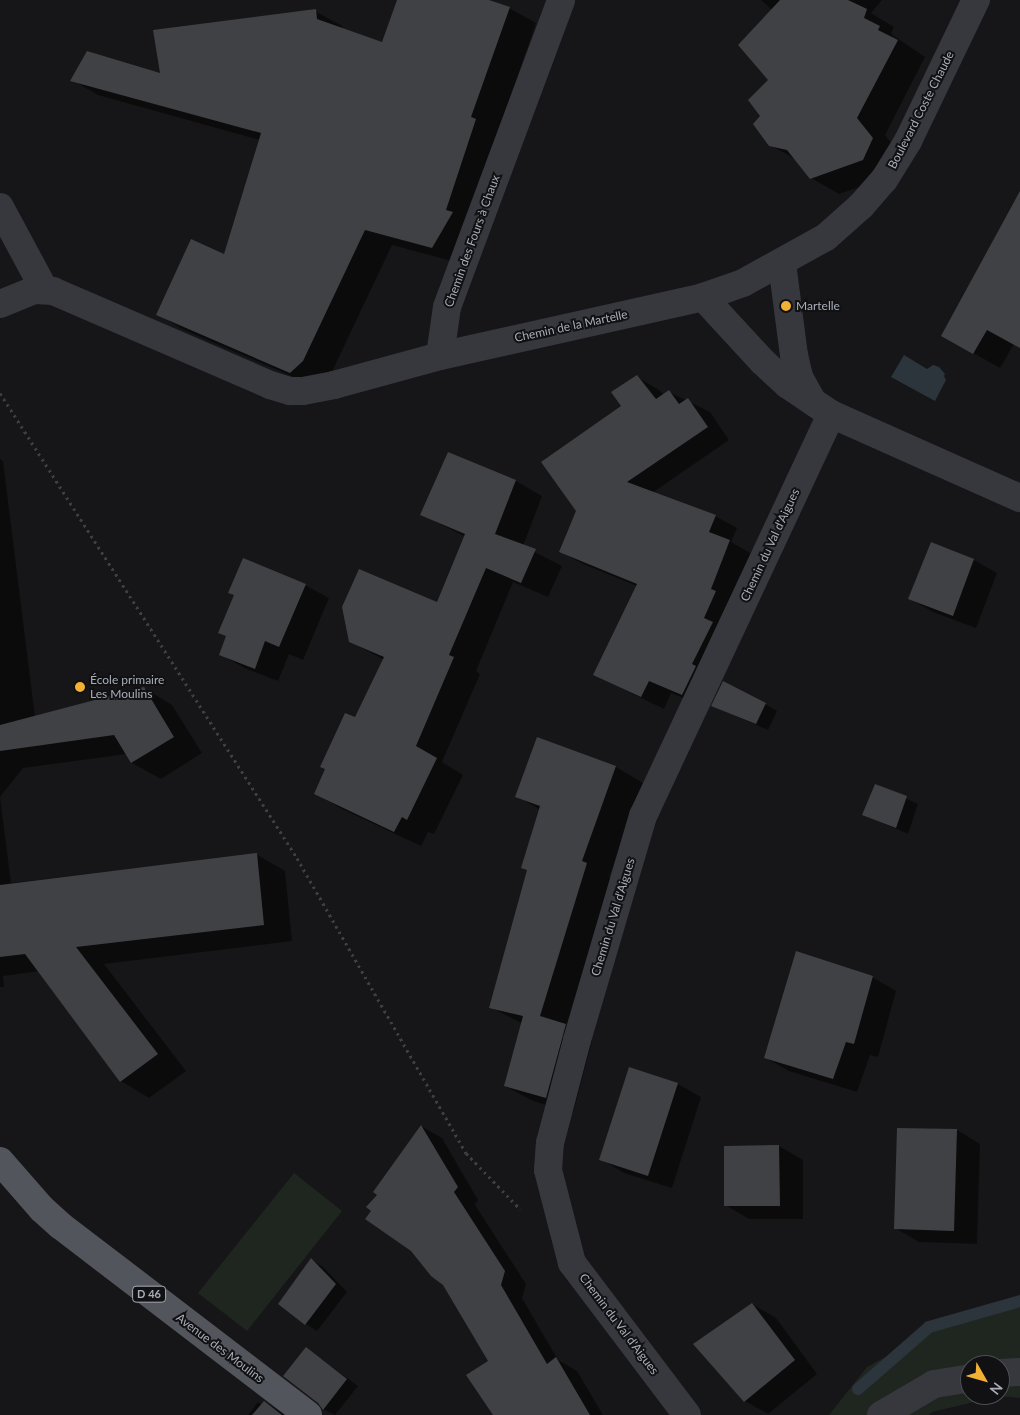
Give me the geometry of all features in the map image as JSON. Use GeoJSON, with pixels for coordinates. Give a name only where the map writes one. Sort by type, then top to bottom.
{"type":"FeatureCollection","features":[{"type":"Feature","properties":{"kind":"main road","name":"Avenue des Moulins"},"geometry":{"type":"LineString","coordinates":[[0,1160],[42,1209],[72,1235],[308,1415]]}},
{"type":"Feature","properties":{"kind":"street","name":"Chemin des Fours à Chaux"},"geometry":{"type":"LineString","coordinates":[[440,356],[447,307],[561,0]]}},
{"type":"Feature","properties":{"kind":"street","name":"Boulevard Coste Chaude"},"geometry":{"type":"LineString","coordinates":[[782,263],[826,237],[861,206],[884,180],[908,141],[976,0]]}},
{"type":"Feature","properties":{"kind":"street"},"geometry":{"type":"LineString","coordinates":[[0,207],[44,289]]}},
{"type":"Feature","properties":{"kind":"street"},"geometry":{"type":"LineString","coordinates":[[782,263],[794,355],[799,377],[822,408]]}},
{"type":"Feature","properties":{"kind":"street","name":"Chemin de la Martelle"},"geometry":{"type":"LineString","coordinates":[[440,356],[703,297],[742,283],[782,263]]}},
{"type":"Feature","properties":{"kind":"street"},"geometry":{"type":"LineString","coordinates":[[0,304],[23,293],[44,289],[54,291],[270,386],[290,391],[303,391],[334,385],[440,356]]}},
{"type":"Feature","properties":{"kind":"street"},"geometry":{"type":"LineString","coordinates":[[703,297],[762,361],[788,385],[822,408],[1020,498]]}},
{"type":"Feature","properties":{"kind":"street","name":"Chemin du Val d'Aigues"},"geometry":{"type":"LineString","coordinates":[[688,1415],[572,1263],[548,1170],[550,1142],[577,1040],[644,816],[822,408]]}},
{"type":"Feature","properties":{"kind":"street"},"geometry":{"type":"LineString","coordinates":[[881,1415],[934,1384],[960,1380]]}},
{"type":"Feature","properties":{"kind":"path"},"geometry":{"type":"LineString","coordinates":[[0,393],[297,858],[466,1154],[521,1210]]}},
{"type":"Feature","properties":{"kind":"shaded area"},"geometry":{"type":"Polygon","coordinates":[[[904,355],[927,369],[933,365],[939,367],[945,374],[946,380],[935,401],[891,377],[904,355]]]}},
{"type":"Feature","properties":{"kind":"shaded area"},"geometry":{"type":"Polygon","coordinates":[[[294,1173],[342,1211],[247,1331],[198,1293],[294,1173]]]}},
{"type":"Feature","properties":{"kind":"shaded area"},"geometry":{"type":"Polygon","coordinates":[[[1020,1307],[1020,1398],[1010,1397],[1010,1355],[960,1355],[961,1405],[932,1412],[929,1415],[829,1415],[867,1367],[936,1330],[1020,1307]]]}},
{"type":"Feature","properties":{"kind":"building"},"geometry":{"type":"Polygon","coordinates":[[[397,0],[489,0],[510,7],[471,117],[476,119],[446,210],[453,212],[432,248],[365,230],[303,361],[290,373],[156,315],[191,239],[224,254],[261,133],[70,81],[87,51],[160,73],[153,30],[316,9],[317,19],[382,42],[397,0]]]}},
{"type":"Feature","properties":{"kind":"building"},"geometry":{"type":"Polygon","coordinates":[[[780,0],[848,0],[867,9],[864,18],[880,26],[878,30],[898,40],[857,118],[873,138],[863,160],[810,179],[787,150],[769,146],[753,124],[760,116],[748,100],[768,80],[738,45],[780,0]]]}},
{"type":"Feature","properties":{"kind":"building"},"geometry":{"type":"Polygon","coordinates":[[[1020,191],[1020,348],[987,330],[973,354],[941,336],[1020,191]]]}},
{"type":"Feature","properties":{"kind":"building"},"geometry":{"type":"Polygon","coordinates":[[[637,375],[656,399],[669,390],[679,404],[688,398],[708,427],[627,482],[716,515],[709,532],[730,540],[711,589],[716,591],[704,618],[713,622],[692,664],[696,666],[682,695],[649,681],[641,697],[593,675],[637,584],[559,552],[576,511],[541,462],[621,406],[611,392],[637,375]]]}},
{"type":"Feature","properties":{"kind":"building"},"geometry":{"type":"Polygon","coordinates":[[[448,452],[516,480],[495,534],[536,549],[521,583],[486,568],[449,655],[454,657],[416,746],[437,758],[407,820],[402,817],[394,832],[314,794],[325,769],[320,767],[345,713],[355,717],[384,657],[349,642],[342,607],[359,569],[437,602],[465,534],[420,515],[448,452]]]}},
{"type":"Feature","properties":{"kind":"building"},"geometry":{"type":"Polygon","coordinates":[[[931,542],[974,559],[953,616],[908,599],[931,542]]]}},
{"type":"Feature","properties":{"kind":"building"},"geometry":{"type":"Polygon","coordinates":[[[243,558],[306,584],[279,647],[265,641],[255,669],[219,655],[226,636],[218,633],[234,595],[228,593],[243,558]]]}},
{"type":"Feature","properties":{"kind":"building"},"geometry":{"type":"Polygon","coordinates":[[[723,681],[766,703],[756,724],[711,706],[723,681]]]}},
{"type":"Feature","properties":{"kind":"building"},"geometry":{"type":"Polygon","coordinates":[[[144,687],[174,737],[131,763],[114,735],[0,751],[0,725],[144,687]]]}},
{"type":"Feature","properties":{"kind":"building"},"geometry":{"type":"Polygon","coordinates":[[[537,737],[616,766],[582,861],[587,863],[540,1016],[566,1024],[546,1098],[504,1086],[523,1016],[489,1008],[527,870],[521,868],[540,806],[515,797],[537,737]]]}},
{"type":"Feature","properties":{"kind":"building"},"geometry":{"type":"Polygon","coordinates":[[[875,784],[907,796],[896,828],[862,815],[875,784]]]}},
{"type":"Feature","properties":{"kind":"building"},"geometry":{"type":"Polygon","coordinates":[[[257,853],[264,925],[76,947],[158,1054],[120,1082],[25,954],[0,957],[0,885],[257,853]]]}},
{"type":"Feature","properties":{"kind":"building"},"geometry":{"type":"Polygon","coordinates":[[[796,951],[873,976],[854,1044],[846,1042],[833,1079],[764,1058],[796,951]]]}},
{"type":"Feature","properties":{"kind":"building"},"geometry":{"type":"Polygon","coordinates":[[[629,1067],[678,1083],[648,1176],[599,1160],[629,1067]]]}},
{"type":"Feature","properties":{"kind":"building"},"geometry":{"type":"Polygon","coordinates":[[[421,1125],[458,1187],[454,1192],[505,1271],[501,1285],[547,1364],[556,1357],[590,1415],[493,1415],[466,1375],[488,1361],[443,1285],[431,1276],[411,1251],[365,1219],[371,1211],[366,1207],[377,1195],[373,1192],[421,1125]]]}},
{"type":"Feature","properties":{"kind":"building"},"geometry":{"type":"Polygon","coordinates":[[[897,1128],[957,1129],[954,1231],[894,1229],[897,1128]]]}},
{"type":"Feature","properties":{"kind":"building"},"geometry":{"type":"Polygon","coordinates":[[[779,1145],[780,1206],[724,1206],[724,1146],[779,1145]]]}},
{"type":"Feature","properties":{"kind":"building"},"geometry":{"type":"Polygon","coordinates":[[[311,1258],[336,1284],[305,1325],[278,1304],[311,1258]]]}},
{"type":"Feature","properties":{"kind":"building"},"geometry":{"type":"Polygon","coordinates":[[[752,1303],[795,1360],[744,1402],[693,1344],[752,1303]]]}},
{"type":"Feature","properties":{"kind":"building"},"geometry":{"type":"Polygon","coordinates":[[[306,1347],[347,1379],[323,1410],[318,1403],[283,1376],[306,1347]]]}},
{"type":"Feature","properties":{"kind":"building"},"geometry":{"type":"Polygon","coordinates":[[[264,1401],[282,1415],[252,1415],[264,1401]]]}},
{"type":"Feature","properties":{"kind":"waterway"},"geometry":{"type":"LineString","coordinates":[[858,1389],[929,1327],[1020,1301]]}},
{"type":"Feature","properties":{"kind":"place","name":"Martelle"},"geometry":{"type":"Point","coordinates":[786,306]}},
{"type":"Feature","properties":{"kind":"place","name":"École primaire Les Moulins"},"geometry":{"type":"Point","coordinates":[80,687]}}]}
